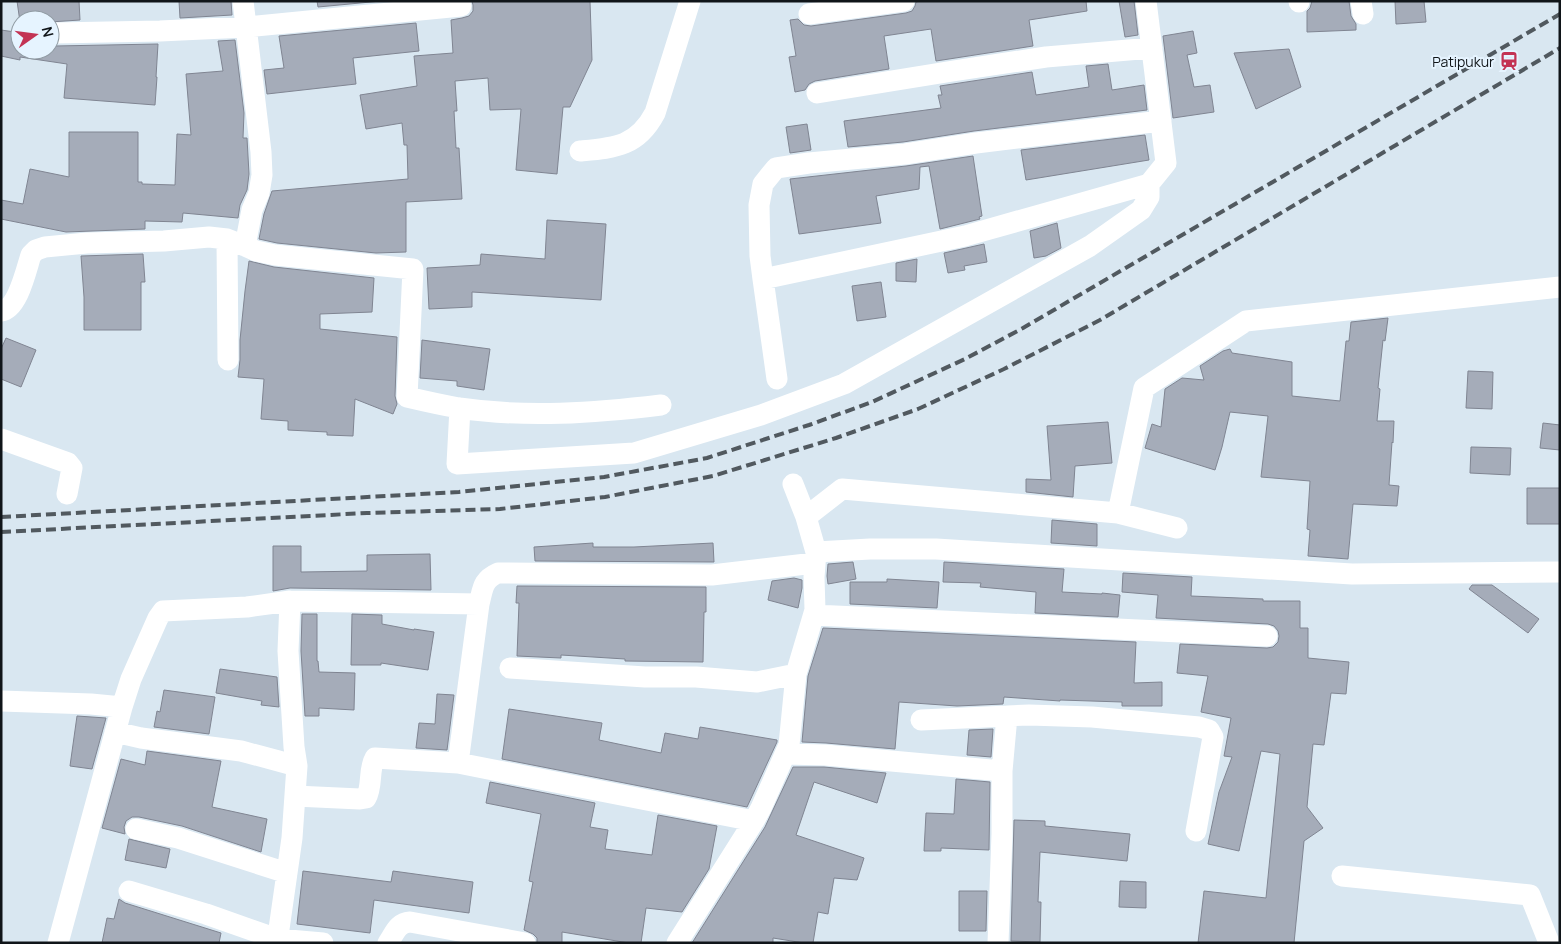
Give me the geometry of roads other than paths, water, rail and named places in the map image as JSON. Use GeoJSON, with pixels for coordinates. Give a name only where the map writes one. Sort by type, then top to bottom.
{"type":"FeatureCollection","features":[{"type":"Feature","properties":{"kind":"street"},"geometry":{"type":"LineString","coordinates":[[228,360],[236,242],[259,193],[262,175],[261,152],[243,1]]}},
{"type":"Feature","properties":{"kind":"street"},"geometry":{"type":"LineString","coordinates":[[580,151],[611,148],[641,134],[655,113],[690,1]]}},
{"type":"Feature","properties":{"kind":"street"},"geometry":{"type":"LineString","coordinates":[[809,14],[904,1]]}},
{"type":"Feature","properties":{"kind":"street"},"geometry":{"type":"LineString","coordinates":[[763,279],[964,236],[1148,184],[1166,163],[1146,1]]}},
{"type":"Feature","properties":{"kind":"street"},"geometry":{"type":"LineString","coordinates":[[60,32],[160,31],[246,27],[461,6]]}},
{"type":"Feature","properties":{"kind":"street"},"geometry":{"type":"LineString","coordinates":[[817,93],[1046,57],[1152,48]]}},
{"type":"Feature","properties":{"kind":"street"},"geometry":{"type":"LineString","coordinates":[[777,379],[760,256],[759,205],[763,184],[776,168],[905,154],[976,143],[1161,121]]}},
{"type":"Feature","properties":{"kind":"street"},"geometry":{"type":"LineString","coordinates":[[460,408],[457,464],[634,453],[761,416],[844,384],[1090,246],[1141,210],[1149,197],[1148,184]]}},
{"type":"Feature","properties":{"kind":"street"},"geometry":{"type":"LineString","coordinates":[[1,311],[6,311],[15,301],[31,255],[36,250],[45,247],[86,243],[164,241],[209,237],[236,242],[256,251],[275,255],[413,270],[407,397],[460,408],[529,413],[603,412],[661,405]]}},
{"type":"Feature","properties":{"kind":"street"},"geometry":{"type":"LineString","coordinates":[[1118,513],[1144,388],[1246,321],[1560,287]]}},
{"type":"Feature","properties":{"kind":"street"},"geometry":{"type":"LineString","coordinates":[[1,439],[68,463],[72,468],[66,494]]}},
{"type":"Feature","properties":{"kind":"street"},"geometry":{"type":"LineString","coordinates":[[677,943],[754,821],[790,745],[796,674],[814,615],[815,557],[806,517],[793,484]]}},
{"type":"Feature","properties":{"kind":"street"},"geometry":{"type":"LineString","coordinates":[[806,517],[842,489],[1118,513],[1177,528]]}},
{"type":"Feature","properties":{"kind":"street"},"geometry":{"type":"LineString","coordinates":[[458,763],[479,604],[484,584],[489,577],[498,573],[712,575],[870,548],[936,549],[1352,574],[1560,572]]}},
{"type":"Feature","properties":{"kind":"street"},"geometry":{"type":"LineString","coordinates":[[58,943],[131,678],[163,611],[247,608],[290,601],[479,604]]}},
{"type":"Feature","properties":{"kind":"street"},"geometry":{"type":"LineString","coordinates":[[277,941],[292,838],[297,766],[288,652],[290,601]]}},
{"type":"Feature","properties":{"kind":"street"},"geometry":{"type":"LineString","coordinates":[[814,615],[1267,636]]}},
{"type":"Feature","properties":{"kind":"street"},"geometry":{"type":"LineString","coordinates":[[510,668],[645,677],[696,677],[756,682],[796,674]]}},
{"type":"Feature","properties":{"kind":"street"},"geometry":{"type":"LineString","coordinates":[[1,701],[122,707]]}},
{"type":"Feature","properties":{"kind":"street"},"geometry":{"type":"LineString","coordinates":[[998,943],[1002,771],[1007,716]]}},
{"type":"Feature","properties":{"kind":"street"},"geometry":{"type":"LineString","coordinates":[[920,720],[1007,716],[1092,717],[1199,727],[1209,730],[1213,737],[1196,831]]}},
{"type":"Feature","properties":{"kind":"street"},"geometry":{"type":"LineString","coordinates":[[116,732],[141,738],[241,751],[297,766]]}},
{"type":"Feature","properties":{"kind":"street"},"geometry":{"type":"LineString","coordinates":[[786,754],[826,755],[1002,771]]}},
{"type":"Feature","properties":{"kind":"street"},"geometry":{"type":"LineString","coordinates":[[295,796],[366,798],[369,794],[372,764],[375,758],[458,763],[754,821]]}},
{"type":"Feature","properties":{"kind":"street"},"geometry":{"type":"LineString","coordinates":[[136,829],[178,838],[287,872]]}},
{"type":"Feature","properties":{"kind":"street"},"geometry":{"type":"LineString","coordinates":[[1342,876],[1530,895],[1548,943]]}},
{"type":"Feature","properties":{"kind":"street"},"geometry":{"type":"LineString","coordinates":[[129,891],[206,914],[277,941],[323,943]]}},
{"type":"Feature","properties":{"kind":"street"},"geometry":{"type":"LineString","coordinates":[[388,943],[398,926],[410,922],[525,943]]}},
{"type":"Feature","properties":{"kind":"railway"},"geometry":{"type":"LineString","coordinates":[[1,517],[459,492],[604,477],[707,458],[809,425],[872,402],[965,359],[1023,328],[1560,14]]}},
{"type":"Feature","properties":{"kind":"railway"},"geometry":{"type":"LineString","coordinates":[[1,532],[367,513],[500,509],[605,497],[713,476],[836,438],[918,409],[1004,369],[1100,320],[1560,48]]}},
{"type":"Feature","properties":{"kind":"place","name":"Patipukur"},"geometry":{"type":"Point","coordinates":[1509,61]}}]}
